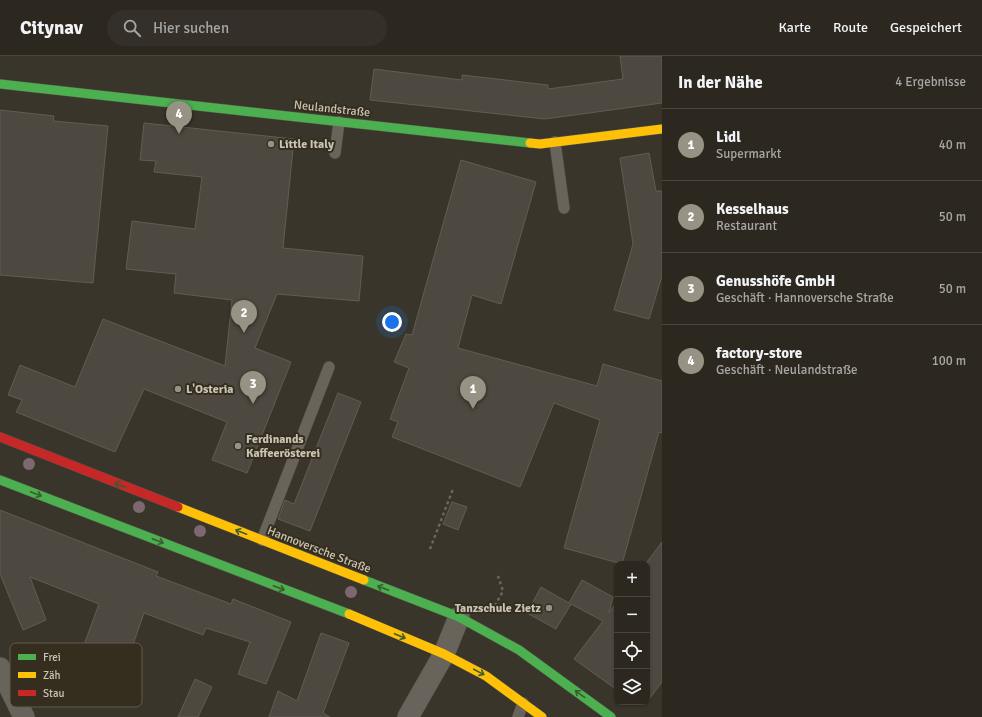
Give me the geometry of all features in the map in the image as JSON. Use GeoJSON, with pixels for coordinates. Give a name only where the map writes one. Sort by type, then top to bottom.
{"type":"FeatureCollection","features":[{"type":"Feature","properties":{"kind":"main road","name":"Neulandstraße"},"geometry":{"type":"LineString","coordinates":[[0,84],[540,144],[662,128]]}},
{"type":"Feature","properties":{"kind":"main road","name":"Hannoversche Straße"},"geometry":{"type":"LineString","coordinates":[[0,437],[459,617],[519,650],[611,717]]}},
{"type":"Feature","properties":{"kind":"main road"},"geometry":{"type":"LineString","coordinates":[[0,480],[348,614],[444,654],[486,676],[542,717]]}},
{"type":"Feature","properties":{"kind":"street"},"geometry":{"type":"LineString","coordinates":[[408,717],[444,654],[459,617]]}},
{"type":"Feature","properties":{"kind":"street"},"geometry":{"type":"LineString","coordinates":[[0,668],[10,688]]}},
{"type":"Feature","properties":{"kind":"street"},"geometry":{"type":"LineString","coordinates":[[19,707],[24,717]]}},
{"type":"Feature","properties":{"kind":"lane"},"geometry":{"type":"LineString","coordinates":[[335,153],[339,122]]}},
{"type":"Feature","properties":{"kind":"lane"},"geometry":{"type":"LineString","coordinates":[[555,142],[564,208]]}},
{"type":"Feature","properties":{"kind":"lane"},"geometry":{"type":"LineString","coordinates":[[262,540],[328,367]]}},
{"type":"Feature","properties":{"kind":"lane"},"geometry":{"type":"LineString","coordinates":[[518,717],[523,703]]}},
{"type":"Feature","properties":{"kind":"path"},"geometry":{"type":"LineString","coordinates":[[430,549],[453,488]]}},
{"type":"Feature","properties":{"kind":"path"},"geometry":{"type":"LineString","coordinates":[[481,629],[504,591],[498,576]]}},
{"type":"Feature","properties":{"kind":"building"},"geometry":{"type":"Polygon","coordinates":[[[620,56],[662,56],[662,103],[545,119],[370,100],[374,69],[462,80],[462,75],[548,85],[548,89],[623,79],[620,56]]]}},
{"type":"Feature","properties":{"kind":"building"},"geometry":{"type":"Polygon","coordinates":[[[0,110],[54,116],[53,121],[108,126],[93,283],[0,275],[0,110]]]}},
{"type":"Feature","properties":{"kind":"building"},"geometry":{"type":"Polygon","coordinates":[[[144,123],[294,139],[283,248],[363,256],[359,301],[277,294],[255,348],[291,362],[247,473],[212,460],[227,422],[144,389],[115,452],[16,412],[22,400],[8,395],[20,365],[75,387],[103,319],[225,366],[232,300],[174,293],[176,274],[126,269],[132,221],[195,229],[202,177],[154,172],[156,161],[140,160],[144,123]]]}},
{"type":"Feature","properties":{"kind":"building"},"geometry":{"type":"Polygon","coordinates":[[[649,153],[656,191],[662,191],[662,276],[649,319],[614,310],[633,244],[620,158],[649,153]]]}},
{"type":"Feature","properties":{"kind":"building"},"geometry":{"type":"Polygon","coordinates":[[[461,160],[536,182],[501,304],[472,295],[458,348],[597,386],[603,364],[662,381],[662,433],[659,432],[623,561],[614,562],[564,548],[600,420],[554,403],[520,487],[392,437],[398,422],[390,419],[409,368],[394,362],[406,334],[412,335],[461,160]]]}},
{"type":"Feature","properties":{"kind":"building"},"geometry":{"type":"Polygon","coordinates":[[[338,393],[361,402],[310,531],[278,519],[285,500],[294,504],[338,393]]]}},
{"type":"Feature","properties":{"kind":"building"},"geometry":{"type":"Polygon","coordinates":[[[452,502],[467,507],[458,530],[443,524],[452,502]]]}},
{"type":"Feature","properties":{"kind":"building"},"geometry":{"type":"Polygon","coordinates":[[[0,510],[158,572],[156,576],[231,604],[233,599],[291,622],[266,684],[238,674],[250,642],[206,628],[203,635],[144,613],[134,643],[85,643],[99,604],[30,577],[46,620],[23,630],[0,574],[0,510]]]}},
{"type":"Feature","properties":{"kind":"building"},"geometry":{"type":"Polygon","coordinates":[[[662,542],[662,682],[650,698],[650,561],[648,561],[662,542]]]}},
{"type":"Feature","properties":{"kind":"building"},"geometry":{"type":"Polygon","coordinates":[[[582,580],[613,597],[609,613],[614,606],[614,688],[574,659],[603,621],[571,604],[556,629],[527,613],[541,587],[569,603],[582,580]]]}},
{"type":"Feature","properties":{"kind":"building"},"geometry":{"type":"Polygon","coordinates":[[[321,633],[349,643],[323,713],[330,717],[269,717],[278,691],[297,701],[321,633]]]}},
{"type":"Feature","properties":{"kind":"building"},"geometry":{"type":"Polygon","coordinates":[[[195,679],[212,687],[198,717],[178,717],[195,679]]]}},
{"type":"Feature","properties":{"kind":"traffic: fast"},"geometry":{"type":"LineString","coordinates":[[0,84],[530,143]]}},
{"type":"Feature","properties":{"kind":"traffic: fast"},"geometry":{"type":"LineString","coordinates":[[0,480],[349,614]]}},
{"type":"Feature","properties":{"kind":"traffic: fast"},"geometry":{"type":"LineString","coordinates":[[364,580],[459,617],[519,650],[611,717]]}},
{"type":"Feature","properties":{"kind":"traffic: slow"},"geometry":{"type":"LineString","coordinates":[[530,143],[540,144],[662,129]]}},
{"type":"Feature","properties":{"kind":"traffic: slow"},"geometry":{"type":"LineString","coordinates":[[178,507],[364,580]]}},
{"type":"Feature","properties":{"kind":"traffic: slow"},"geometry":{"type":"LineString","coordinates":[[349,614],[444,654],[486,676],[542,717]]}},
{"type":"Feature","properties":{"kind":"traffic: jam"},"geometry":{"type":"LineString","coordinates":[[0,437],[178,507]]}},
{"type":"Feature","properties":{"kind":"place","name":"factory-store"},"geometry":{"type":"Point","coordinates":[179,134]}},
{"type":"Feature","properties":{"kind":"place","name":"Little Italy"},"geometry":{"type":"Point","coordinates":[271,144]}},
{"type":"Feature","properties":{"kind":"place","name":"Kesselhaus"},"geometry":{"type":"Point","coordinates":[244,333]}},
{"type":"Feature","properties":{"kind":"place","name":"L'Osteria"},"geometry":{"type":"Point","coordinates":[178,389]}},
{"type":"Feature","properties":{"kind":"place","name":"Genusshöfe GmbH"},"geometry":{"type":"Point","coordinates":[253,404]}},
{"type":"Feature","properties":{"kind":"place","name":"Lidl"},"geometry":{"type":"Point","coordinates":[473,409]}},
{"type":"Feature","properties":{"kind":"place","name":"Ferdinands Kaffeerösterei"},"geometry":{"type":"Point","coordinates":[238,446]}},
{"type":"Feature","properties":{"kind":"place","name":"Tanzschule Zietz"},"geometry":{"type":"Point","coordinates":[549,608]}}]}
